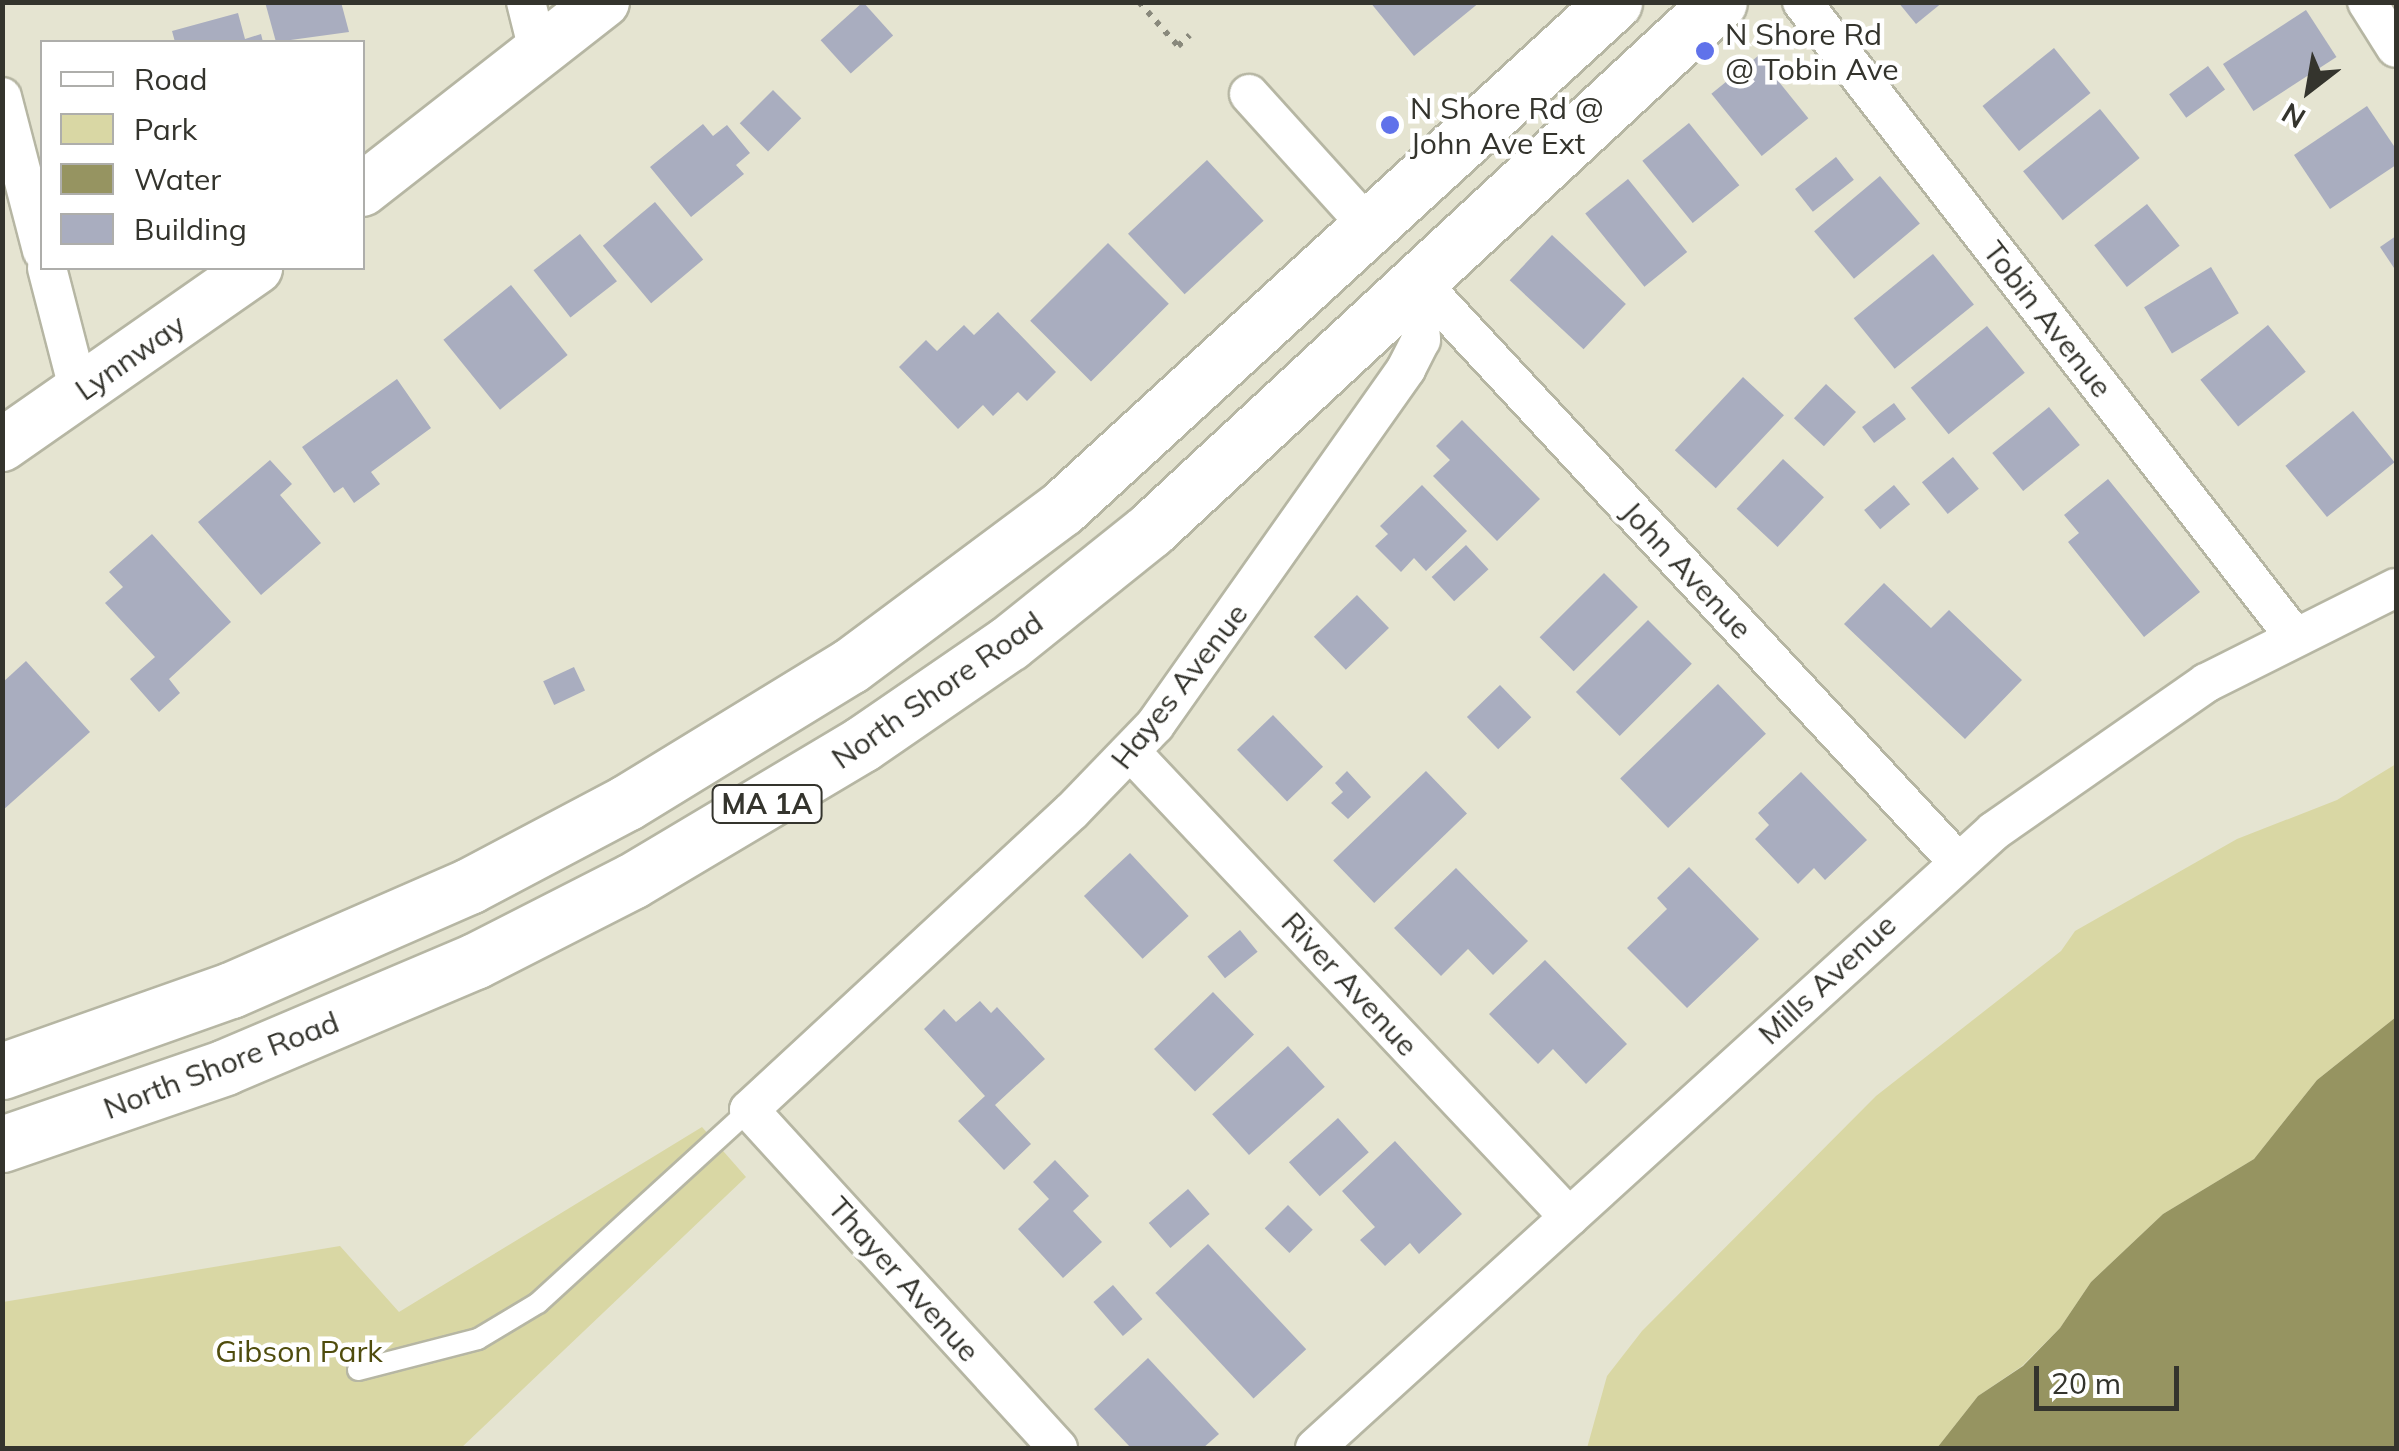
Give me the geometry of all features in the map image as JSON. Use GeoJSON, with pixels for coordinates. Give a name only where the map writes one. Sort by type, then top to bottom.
{"type":"FeatureCollection","features":[{"type":"Feature","properties":{"kind":"highway","name":"MA 1A"},"geometry":{"type":"LineString","coordinates":[[2,1071],[231,990],[403,916],[610,812],[773,715],[921,617],[1062,508],[1614,2]]}},
{"type":"Feature","properties":{"kind":"highway","name":"North Shore Road"},"geometry":{"type":"LineString","coordinates":[[2,1144],[225,1067],[410,990],[617,890],[786,792],[1082,588],[1217,471],[1417,278],[1719,2]]}},
{"type":"Feature","properties":{"kind":"main road"},"geometry":{"type":"LineString","coordinates":[[365,188],[603,2]]}},
{"type":"Feature","properties":{"kind":"main road","name":"Lynnway"},"geometry":{"type":"LineString","coordinates":[[2,445],[253,270]]}},
{"type":"Feature","properties":{"kind":"street"},"geometry":{"type":"LineString","coordinates":[[526,2],[540,54]]}},
{"type":"Feature","properties":{"kind":"street","name":"Tobin Avenue"},"geometry":{"type":"LineString","coordinates":[[1802,2],[2294,636]]}},
{"type":"Feature","properties":{"kind":"street"},"geometry":{"type":"LineString","coordinates":[[2367,2],[2396,48]]}},
{"type":"Feature","properties":{"kind":"street"},"geometry":{"type":"LineString","coordinates":[[1249,94],[1370,228]]}},
{"type":"Feature","properties":{"kind":"street"},"geometry":{"type":"LineString","coordinates":[[2,97],[40,243]]}},
{"type":"Feature","properties":{"kind":"street"},"geometry":{"type":"LineString","coordinates":[[48,270],[79,392]]}},
{"type":"Feature","properties":{"kind":"street","name":"Hayes Avenue"},"geometry":{"type":"LineString","coordinates":[[749,1110],[1131,752],[1196,671],[1406,369],[1422,340],[1417,278]]}},
{"type":"Feature","properties":{"kind":"street","name":"John Avenue"},"geometry":{"type":"LineString","coordinates":[[1417,278],[1957,861]]}},
{"type":"Feature","properties":{"kind":"street","name":"Mills Avenue"},"geometry":{"type":"LineString","coordinates":[[1316,1448],[1957,861],[2134,728],[2294,636],[2396,588]]}},
{"type":"Feature","properties":{"kind":"street","name":"River Avenue"},"geometry":{"type":"LineString","coordinates":[[1131,752],[1569,1217]]}},
{"type":"Feature","properties":{"kind":"street","name":"Thayer Avenue"},"geometry":{"type":"LineString","coordinates":[[749,1110],[1058,1448]]}},
{"type":"Feature","properties":{"kind":"lane"},"geometry":{"type":"LineString","coordinates":[[358,1370],[478,1339],[538,1303],[749,1110]]}},
{"type":"Feature","properties":{"kind":"path"},"geometry":{"type":"LineString","coordinates":[[1140,2],[1178,46],[1190,35]]}},
{"type":"Feature","properties":{"kind":"green space"},"geometry":{"type":"Polygon","coordinates":[[[2396,764],[2396,1017],[2317,1080],[2254,1159],[2163,1214],[2091,1282],[2060,1328],[2022,1366],[1978,1396],[1937,1448],[1587,1448],[1607,1376],[1642,1331],[1876,1096],[2061,951],[2075,931],[2237,839],[2337,800],[2396,764]]]}},
{"type":"Feature","properties":{"kind":"green space","name":"Gibson Park"},"geometry":{"type":"Polygon","coordinates":[[[702,1127],[746,1177],[461,1448],[3,1448],[3,1302],[340,1246],[399,1312],[702,1127]]]}},
{"type":"Feature","properties":{"kind":"water"},"geometry":{"type":"Polygon","coordinates":[[[2396,1017],[2396,1448],[1937,1448],[1978,1396],[2023,1366],[2060,1328],[2091,1282],[2163,1214],[2254,1159],[2317,1080],[2396,1017]]]}},
{"type":"Feature","properties":{"kind":"building"},"geometry":{"type":"Polygon","coordinates":[[[265,2],[341,2],[349,32],[275,40],[265,2]]]}},
{"type":"Feature","properties":{"kind":"building"},"geometry":{"type":"Polygon","coordinates":[[[863,2],[893,35],[851,74],[821,40],[863,2]]]}},
{"type":"Feature","properties":{"kind":"building"},"geometry":{"type":"Polygon","coordinates":[[[1370,2],[1480,2],[1414,56],[1370,2]]]}},
{"type":"Feature","properties":{"kind":"building"},"geometry":{"type":"Polygon","coordinates":[[[1898,2],[1943,2],[1916,24],[1898,2]]]}},
{"type":"Feature","properties":{"kind":"building"},"geometry":{"type":"Polygon","coordinates":[[[2306,10],[2336,57],[2253,111],[2223,64],[2306,10]]]}},
{"type":"Feature","properties":{"kind":"building"},"geometry":{"type":"Polygon","coordinates":[[[238,13],[245,39],[261,34],[262,40],[174,40],[172,31],[238,13]]]}},
{"type":"Feature","properties":{"kind":"building"},"geometry":{"type":"Polygon","coordinates":[[[2054,48],[2091,93],[2019,151],[1983,106],[2054,48]]]}},
{"type":"Feature","properties":{"kind":"building"},"geometry":{"type":"Polygon","coordinates":[[[1758,56],[1808,118],[1762,156],[1711,94],[1758,56]]]}},
{"type":"Feature","properties":{"kind":"building"},"geometry":{"type":"Polygon","coordinates":[[[2208,66],[2225,89],[2186,118],[2169,94],[2208,66]]]}},
{"type":"Feature","properties":{"kind":"building"},"geometry":{"type":"Polygon","coordinates":[[[773,90],[801,118],[768,152],[740,123],[773,90]]]}},
{"type":"Feature","properties":{"kind":"building"},"geometry":{"type":"Polygon","coordinates":[[[2367,106],[2396,149],[2396,165],[2330,209],[2294,155],[2367,106]]]}},
{"type":"Feature","properties":{"kind":"building"},"geometry":{"type":"Polygon","coordinates":[[[2100,109],[2140,158],[2063,220],[2023,171],[2100,109]]]}},
{"type":"Feature","properties":{"kind":"building"},"geometry":{"type":"Polygon","coordinates":[[[1689,123],[1739,185],[1693,223],[1642,161],[1689,123]]]}},
{"type":"Feature","properties":{"kind":"building"},"geometry":{"type":"Polygon","coordinates":[[[703,124],[713,136],[727,125],[750,153],[736,165],[744,174],[691,217],[650,167],[703,124]]]}},
{"type":"Feature","properties":{"kind":"building"},"geometry":{"type":"Polygon","coordinates":[[[1836,157],[1854,180],[1813,212],[1795,189],[1836,157]]]}},
{"type":"Feature","properties":{"kind":"building"},"geometry":{"type":"Polygon","coordinates":[[[1207,160],[1264,221],[1185,294],[1128,234],[1207,160]]]}},
{"type":"Feature","properties":{"kind":"building"},"geometry":{"type":"Polygon","coordinates":[[[1880,176],[1920,223],[1854,279],[1814,231],[1880,176]]]}},
{"type":"Feature","properties":{"kind":"building"},"geometry":{"type":"Polygon","coordinates":[[[1628,179],[1687,252],[1644,287],[1585,214],[1628,179]]]}},
{"type":"Feature","properties":{"kind":"building"},"geometry":{"type":"Polygon","coordinates":[[[655,202],[703,259],[651,303],[603,246],[655,202]]]}},
{"type":"Feature","properties":{"kind":"building"},"geometry":{"type":"Polygon","coordinates":[[[2147,204],[2180,246],[2127,287],[2094,245],[2147,204]]]}},
{"type":"Feature","properties":{"kind":"building"},"geometry":{"type":"Polygon","coordinates":[[[580,234],[617,281],[570,318],[534,270],[580,234]]]}},
{"type":"Feature","properties":{"kind":"building"},"geometry":{"type":"Polygon","coordinates":[[[1552,235],[1626,304],[1584,349],[1510,280],[1552,235]]]}},
{"type":"Feature","properties":{"kind":"building"},"geometry":{"type":"Polygon","coordinates":[[[2396,236],[2396,271],[2380,247],[2396,236]]]}},
{"type":"Feature","properties":{"kind":"building"},"geometry":{"type":"Polygon","coordinates":[[[1108,243],[1169,304],[1091,382],[1030,321],[1108,243]]]}},
{"type":"Feature","properties":{"kind":"building"},"geometry":{"type":"Polygon","coordinates":[[[1933,254],[1974,305],[1895,369],[1854,318],[1933,254]]]}},
{"type":"Feature","properties":{"kind":"building"},"geometry":{"type":"Polygon","coordinates":[[[2211,267],[2239,313],[2172,353],[2144,307],[2211,267]]]}},
{"type":"Feature","properties":{"kind":"building"},"geometry":{"type":"Polygon","coordinates":[[[511,285],[568,355],[500,410],[443,340],[511,285]]]}},
{"type":"Feature","properties":{"kind":"building"},"geometry":{"type":"Polygon","coordinates":[[[998,312],[1056,372],[1027,401],[1018,392],[993,416],[983,405],[958,429],[899,367],[926,340],[937,351],[964,325],[974,335],[998,312]]]}},
{"type":"Feature","properties":{"kind":"building"},"geometry":{"type":"Polygon","coordinates":[[[2268,325],[2306,372],[2238,426],[2200,380],[2268,325]]]}},
{"type":"Feature","properties":{"kind":"building"},"geometry":{"type":"Polygon","coordinates":[[[1987,326],[2025,373],[1949,434],[1911,388],[1987,326]]]}},
{"type":"Feature","properties":{"kind":"building"},"geometry":{"type":"Polygon","coordinates":[[[1743,377],[1784,415],[1716,488],[1675,450],[1743,377]]]}},
{"type":"Feature","properties":{"kind":"building"},"geometry":{"type":"Polygon","coordinates":[[[397,379],[431,428],[371,472],[380,484],[354,503],[343,487],[334,493],[302,447],[397,379]]]}},
{"type":"Feature","properties":{"kind":"building"},"geometry":{"type":"Polygon","coordinates":[[[1826,384],[1856,412],[1824,446],[1794,418],[1826,384]]]}},
{"type":"Feature","properties":{"kind":"building"},"geometry":{"type":"Polygon","coordinates":[[[1894,403],[1906,419],[1874,443],[1862,427],[1894,403]]]}},
{"type":"Feature","properties":{"kind":"building"},"geometry":{"type":"Polygon","coordinates":[[[2049,407],[2080,445],[2023,491],[1992,453],[2049,407]]]}},
{"type":"Feature","properties":{"kind":"building"},"geometry":{"type":"Polygon","coordinates":[[[2353,411],[2395,462],[2327,517],[2285,466],[2353,411]]]}},
{"type":"Feature","properties":{"kind":"building"},"geometry":{"type":"Polygon","coordinates":[[[1462,420],[1540,499],[1497,541],[1433,476],[1450,460],[1436,446],[1462,420]]]}},
{"type":"Feature","properties":{"kind":"building"},"geometry":{"type":"Polygon","coordinates":[[[1953,457],[1979,489],[1948,514],[1922,482],[1953,457]]]}},
{"type":"Feature","properties":{"kind":"building"},"geometry":{"type":"Polygon","coordinates":[[[1783,459],[1824,497],[1778,547],[1737,509],[1783,459]]]}},
{"type":"Feature","properties":{"kind":"building"},"geometry":{"type":"Polygon","coordinates":[[[270,460],[292,484],[280,495],[321,543],[261,595],[198,522],[270,460]]]}},
{"type":"Feature","properties":{"kind":"building"},"geometry":{"type":"Polygon","coordinates":[[[2108,479],[2200,592],[2144,637],[2068,542],[2079,533],[2064,515],[2108,479]]]}},
{"type":"Feature","properties":{"kind":"building"},"geometry":{"type":"Polygon","coordinates":[[[1422,485],[1467,531],[1426,571],[1414,558],[1401,572],[1375,546],[1388,534],[1380,526],[1422,485]]]}},
{"type":"Feature","properties":{"kind":"building"},"geometry":{"type":"Polygon","coordinates":[[[1894,485],[1910,504],[1880,529],[1864,510],[1894,485]]]}},
{"type":"Feature","properties":{"kind":"building"},"geometry":{"type":"Polygon","coordinates":[[[152,534],[231,622],[169,679],[180,693],[159,712],[130,679],[155,657],[105,603],[123,587],[109,572],[152,534]]]}},
{"type":"Feature","properties":{"kind":"building"},"geometry":{"type":"Polygon","coordinates":[[[1466,545],[1489,569],[1454,601],[1432,577],[1466,545]]]}},
{"type":"Feature","properties":{"kind":"building"},"geometry":{"type":"Polygon","coordinates":[[[1604,573],[1638,607],[1574,671],[1540,637],[1604,573]]]}},
{"type":"Feature","properties":{"kind":"building"},"geometry":{"type":"Polygon","coordinates":[[[1884,583],[1931,628],[1949,610],[2022,680],[1965,739],[1844,624],[1884,583]]]}},
{"type":"Feature","properties":{"kind":"building"},"geometry":{"type":"Polygon","coordinates":[[[1357,595],[1389,628],[1346,670],[1314,637],[1357,595]]]}},
{"type":"Feature","properties":{"kind":"building"},"geometry":{"type":"Polygon","coordinates":[[[1648,620],[1692,664],[1620,736],[1576,692],[1648,620]]]}},
{"type":"Feature","properties":{"kind":"building"},"geometry":{"type":"Polygon","coordinates":[[[26,661],[90,732],[2,811],[2,683],[26,661]]]}},
{"type":"Feature","properties":{"kind":"building"},"geometry":{"type":"Polygon","coordinates":[[[574,667],[585,691],[554,705],[543,681],[574,667]]]}},
{"type":"Feature","properties":{"kind":"building"},"geometry":{"type":"Polygon","coordinates":[[[1718,684],[1766,734],[1668,828],[1620,778],[1718,684]]]}},
{"type":"Feature","properties":{"kind":"building"},"geometry":{"type":"Polygon","coordinates":[[[1500,685],[1531,717],[1498,749],[1467,717],[1500,685]]]}},
{"type":"Feature","properties":{"kind":"building"},"geometry":{"type":"Polygon","coordinates":[[[1273,715],[1323,767],[1287,802],[1237,750],[1273,715]]]}},
{"type":"Feature","properties":{"kind":"building"},"geometry":{"type":"Polygon","coordinates":[[[1347,771],[1371,797],[1348,819],[1331,803],[1343,792],[1335,783],[1347,771]]]}},
{"type":"Feature","properties":{"kind":"building"},"geometry":{"type":"Polygon","coordinates":[[[1426,771],[1467,813],[1374,903],[1333,861],[1426,771]]]}},
{"type":"Feature","properties":{"kind":"building"},"geometry":{"type":"Polygon","coordinates":[[[1801,772],[1867,840],[1825,880],[1814,868],[1798,884],[1755,839],[1769,825],[1758,813],[1801,772]]]}},
{"type":"Feature","properties":{"kind":"building"},"geometry":{"type":"Polygon","coordinates":[[[1130,853],[1189,916],[1143,959],[1084,896],[1130,853]]]}},
{"type":"Feature","properties":{"kind":"building"},"geometry":{"type":"Polygon","coordinates":[[[1689,867],[1759,939],[1687,1008],[1627,948],[1667,909],[1657,898],[1689,867]]]}},
{"type":"Feature","properties":{"kind":"building"},"geometry":{"type":"Polygon","coordinates":[[[1456,868],[1528,941],[1493,975],[1468,949],[1441,976],[1394,928],[1456,868]]]}},
{"type":"Feature","properties":{"kind":"building"},"geometry":{"type":"Polygon","coordinates":[[[1240,930],[1258,952],[1225,978],[1207,956],[1240,930]]]}},
{"type":"Feature","properties":{"kind":"building"},"geometry":{"type":"Polygon","coordinates":[[[1545,960],[1627,1044],[1586,1084],[1553,1049],[1538,1064],[1489,1014],[1545,960]]]}},
{"type":"Feature","properties":{"kind":"building"},"geometry":{"type":"Polygon","coordinates":[[[1213,992],[1254,1034],[1195,1091],[1154,1049],[1213,992]]]}},
{"type":"Feature","properties":{"kind":"building"},"geometry":{"type":"Polygon","coordinates":[[[980,1001],[991,1013],[997,1007],[1045,1059],[995,1105],[1031,1144],[1004,1170],[958,1121],[985,1096],[924,1029],[944,1009],[956,1022],[980,1001]]]}},
{"type":"Feature","properties":{"kind":"building"},"geometry":{"type":"Polygon","coordinates":[[[1288,1046],[1325,1087],[1249,1155],[1212,1114],[1288,1046]]]}},
{"type":"Feature","properties":{"kind":"building"},"geometry":{"type":"Polygon","coordinates":[[[1338,1118],[1369,1152],[1320,1196],[1289,1162],[1338,1118]]]}},
{"type":"Feature","properties":{"kind":"building"},"geometry":{"type":"Polygon","coordinates":[[[1395,1141],[1462,1214],[1419,1254],[1410,1243],[1385,1266],[1360,1240],[1375,1227],[1342,1191],[1395,1141]]]}},
{"type":"Feature","properties":{"kind":"building"},"geometry":{"type":"Polygon","coordinates":[[[1055,1160],[1089,1196],[1073,1211],[1102,1242],[1063,1278],[1018,1229],[1049,1199],[1033,1182],[1055,1160]]]}},
{"type":"Feature","properties":{"kind":"building"},"geometry":{"type":"Polygon","coordinates":[[[1188,1189],[1210,1214],[1170,1248],[1149,1223],[1188,1189]]]}},
{"type":"Feature","properties":{"kind":"building"},"geometry":{"type":"Polygon","coordinates":[[[1288,1205],[1313,1230],[1289,1253],[1265,1228],[1288,1205]]]}},
{"type":"Feature","properties":{"kind":"building"},"geometry":{"type":"Polygon","coordinates":[[[1208,1244],[1306,1349],[1254,1398],[1155,1293],[1208,1244]]]}},
{"type":"Feature","properties":{"kind":"building"},"geometry":{"type":"Polygon","coordinates":[[[1113,1285],[1143,1319],[1123,1336],[1093,1302],[1113,1285]]]}},
{"type":"Feature","properties":{"kind":"building"},"geometry":{"type":"Polygon","coordinates":[[[1148,1358],[1219,1434],[1203,1448],[1131,1448],[1094,1409],[1148,1358]]]}},
{"type":"Feature","properties":{"kind":"place","name":"N Shore Rd @ Tobin Ave"},"geometry":{"type":"Point","coordinates":[1705,51]}},
{"type":"Feature","properties":{"kind":"place","name":"N Shore Rd @ John Ave Ext"},"geometry":{"type":"Point","coordinates":[1390,125]}}]}
